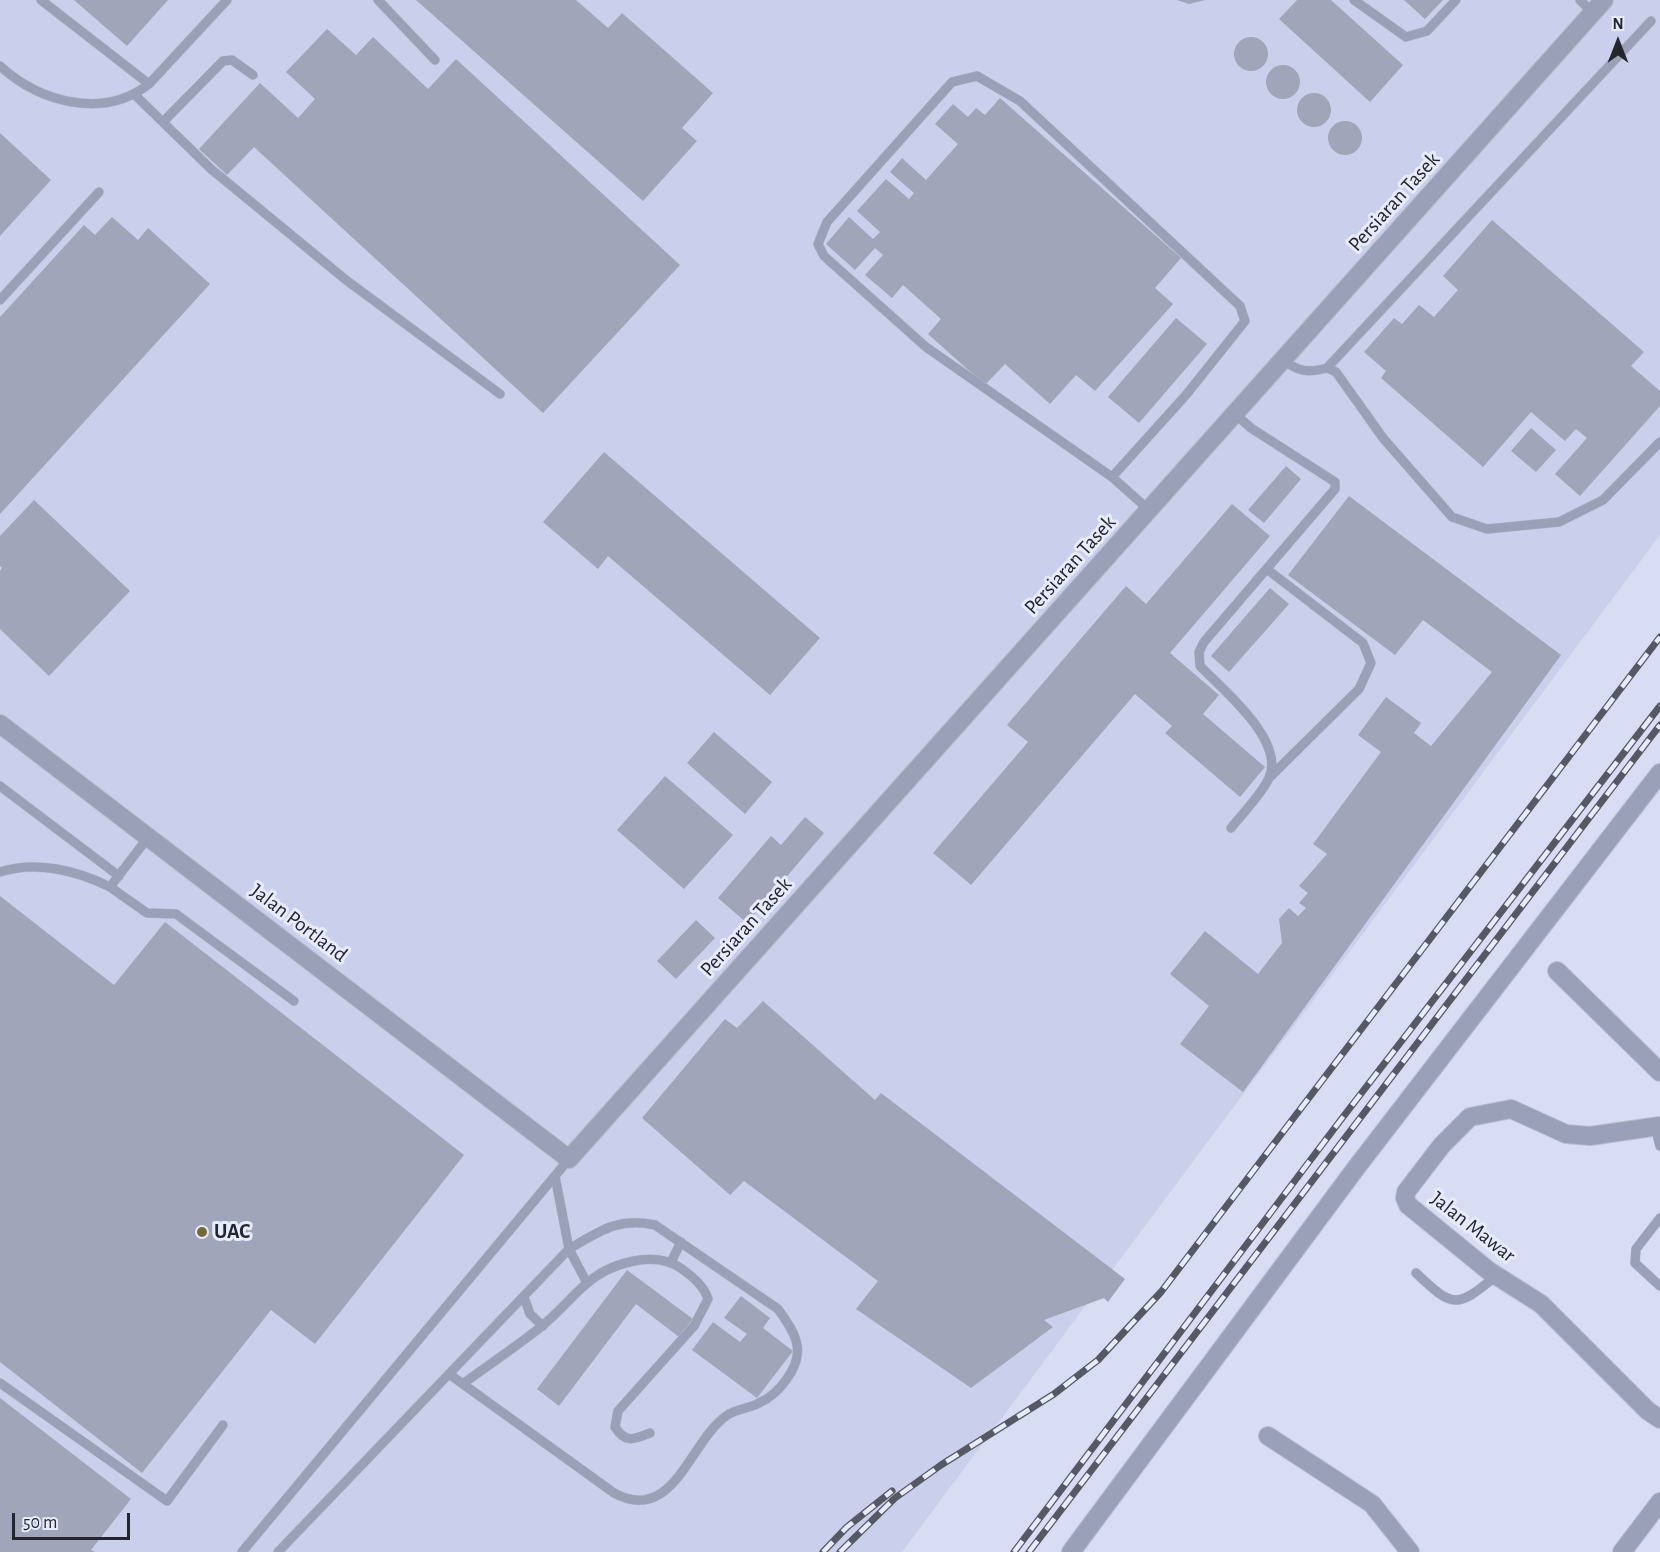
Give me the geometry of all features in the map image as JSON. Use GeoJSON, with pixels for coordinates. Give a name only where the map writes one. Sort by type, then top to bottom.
{"type":"FeatureCollection","features":[{"type":"Feature","properties":{"kind":"street","name":"Persiaran Tasek"},"geometry":{"type":"LineString","coordinates":[[569,1159],[1599,7]]}},
{"type":"Feature","properties":{"kind":"street","name":"Jalan Portland"},"geometry":{"type":"LineString","coordinates":[[0,724],[569,1159]]}},
{"type":"Feature","properties":{"kind":"street"},"geometry":{"type":"LineString","coordinates":[[1071,1552],[1356,1168],[1660,773]]}},
{"type":"Feature","properties":{"kind":"street"},"geometry":{"type":"LineString","coordinates":[[1557,971],[1660,1072]]}},
{"type":"Feature","properties":{"kind":"street","name":"Jalan Mawar"},"geometry":{"type":"LineString","coordinates":[[1658,1127],[1590,1136],[1566,1134],[1511,1109],[1470,1117],[1442,1145],[1406,1192],[1405,1198],[1408,1205],[1496,1275],[1541,1304],[1648,1411],[1660,1419]]}},
{"type":"Feature","properties":{"kind":"street"},"geometry":{"type":"LineString","coordinates":[[1268,1436],[1372,1504],[1410,1552]]}},
{"type":"Feature","properties":{"kind":"street"},"geometry":{"type":"LineString","coordinates":[[1622,1552],[1660,1502]]}},
{"type":"Feature","properties":{"kind":"lane"},"geometry":{"type":"LineString","coordinates":[[41,0],[149,84]]}},
{"type":"Feature","properties":{"kind":"lane"},"geometry":{"type":"LineString","coordinates":[[0,66],[44,96],[89,105],[135,95],[149,84],[227,0]]}},
{"type":"Feature","properties":{"kind":"lane"},"geometry":{"type":"LineString","coordinates":[[378,0],[435,60]]}},
{"type":"Feature","properties":{"kind":"lane"},"geometry":{"type":"LineString","coordinates":[[1354,0],[1406,37],[1427,31],[1456,0]]}},
{"type":"Feature","properties":{"kind":"lane"},"geometry":{"type":"LineString","coordinates":[[1580,0],[1599,7]]}},
{"type":"Feature","properties":{"kind":"lane"},"geometry":{"type":"LineString","coordinates":[[1283,360],[1298,371],[1314,372],[1327,368],[1652,21]]}},
{"type":"Feature","properties":{"kind":"lane"},"geometry":{"type":"LineString","coordinates":[[163,122],[223,61],[232,60],[253,75]]}},
{"type":"Feature","properties":{"kind":"lane"},"geometry":{"type":"LineString","coordinates":[[1112,477],[1186,395],[1245,321],[1240,306],[1020,101],[977,76],[952,82],[826,222],[818,244],[824,256],[926,347],[1112,477],[1149,510]]}},
{"type":"Feature","properties":{"kind":"lane"},"geometry":{"type":"LineString","coordinates":[[135,95],[211,169],[346,280],[500,394]]}},
{"type":"Feature","properties":{"kind":"lane"},"geometry":{"type":"LineString","coordinates":[[0,300],[99,192]]}},
{"type":"Feature","properties":{"kind":"lane"},"geometry":{"type":"LineString","coordinates":[[1327,368],[1336,372],[1383,438],[1452,517],[1486,529],[1559,522],[1594,505],[1603,500],[1660,442]]}},
{"type":"Feature","properties":{"kind":"lane"},"geometry":{"type":"LineString","coordinates":[[1235,414],[1251,428],[1335,482],[1335,489],[1204,642],[1199,652],[1200,666],[1257,726],[1272,760],[1269,778]]}},
{"type":"Feature","properties":{"kind":"lane"},"geometry":{"type":"LineString","coordinates":[[1231,828],[1269,778],[1359,689],[1371,663],[1363,643],[1268,570]]}},
{"type":"Feature","properties":{"kind":"lane"},"geometry":{"type":"LineString","coordinates":[[0,786],[119,876]]}},
{"type":"Feature","properties":{"kind":"lane"},"geometry":{"type":"LineString","coordinates":[[110,887],[149,837]]}},
{"type":"Feature","properties":{"kind":"lane"},"geometry":{"type":"LineString","coordinates":[[0,872],[21,867],[85,874],[110,887],[147,913],[176,914],[294,1001]]}},
{"type":"Feature","properties":{"kind":"lane"},"geometry":{"type":"LineString","coordinates":[[1658,1127],[1660,1146]]}},
{"type":"Feature","properties":{"kind":"lane"},"geometry":{"type":"LineString","coordinates":[[242,1552],[569,1159]]}},
{"type":"Feature","properties":{"kind":"lane"},"geometry":{"type":"LineString","coordinates":[[555,1176],[569,1249],[586,1283]]}},
{"type":"Feature","properties":{"kind":"lane"},"geometry":{"type":"LineString","coordinates":[[1660,1218],[1636,1249],[1635,1263],[1660,1286]]}},
{"type":"Feature","properties":{"kind":"lane"},"geometry":{"type":"LineString","coordinates":[[278,1552],[569,1249],[604,1228],[633,1221],[654,1225],[778,1309],[788,1323],[797,1345],[796,1361],[778,1389],[762,1402],[730,1414],[712,1431],[673,1485],[643,1501],[625,1499],[449,1374]]}},
{"type":"Feature","properties":{"kind":"lane"},"geometry":{"type":"LineString","coordinates":[[671,1262],[681,1242]]}},
{"type":"Feature","properties":{"kind":"lane"},"geometry":{"type":"LineString","coordinates":[[464,1383],[543,1326],[586,1283],[628,1261],[646,1258],[671,1262],[695,1280],[705,1290],[708,1299],[694,1326],[618,1411],[615,1426],[622,1438],[629,1440],[650,1433]]}},
{"type":"Feature","properties":{"kind":"lane"},"geometry":{"type":"LineString","coordinates":[[1416,1273],[1440,1297],[1453,1302],[1465,1299],[1496,1275]]}},
{"type":"Feature","properties":{"kind":"lane"},"geometry":{"type":"LineString","coordinates":[[524,1297],[530,1314],[543,1326]]}},
{"type":"Feature","properties":{"kind":"lane"},"geometry":{"type":"LineString","coordinates":[[0,1383],[166,1501],[223,1425]]}},
{"type":"Feature","properties":{"kind":"shaded area"},"geometry":{"type":"Polygon","coordinates":[[[0,0],[1660,0],[1660,535],[902,1552],[0,1552],[0,0]]]}},
{"type":"Feature","properties":{"kind":"building"},"geometry":{"type":"Polygon","coordinates":[[[74,0],[168,0],[127,46],[74,0]]]}},
{"type":"Feature","properties":{"kind":"building"},"geometry":{"type":"Polygon","coordinates":[[[416,0],[576,0],[608,28],[622,13],[713,93],[682,128],[697,141],[643,201],[416,0]]]}},
{"type":"Feature","properties":{"kind":"building"},"geometry":{"type":"Polygon","coordinates":[[[1177,0],[1205,0],[1189,4],[1177,0]]]}},
{"type":"Feature","properties":{"kind":"building"},"geometry":{"type":"Polygon","coordinates":[[[1297,0],[1331,0],[1403,65],[1370,102],[1279,19],[1297,0]]]}},
{"type":"Feature","properties":{"kind":"building"},"geometry":{"type":"Polygon","coordinates":[[[1404,0],[1443,0],[1425,19],[1404,0]]]}},
{"type":"Feature","properties":{"kind":"building"},"geometry":{"type":"Polygon","coordinates":[[[327,29],[356,55],[373,37],[428,89],[456,59],[680,265],[543,413],[254,147],[227,175],[199,149],[260,83],[298,118],[315,99],[286,72],[327,29]]]}},
{"type":"Feature","properties":{"kind":"building"},"geometry":{"type":"Polygon","coordinates":[[[1251,37],[1263,42],[1268,54],[1263,66],[1251,71],[1239,66],[1234,54],[1239,42],[1251,37]]]}},
{"type":"Feature","properties":{"kind":"building"},"geometry":{"type":"Polygon","coordinates":[[[1283,65],[1295,70],[1300,82],[1295,94],[1283,99],[1271,94],[1266,82],[1271,70],[1283,65]]]}},
{"type":"Feature","properties":{"kind":"building"},"geometry":{"type":"Polygon","coordinates":[[[1314,93],[1326,98],[1331,110],[1326,122],[1314,127],[1302,122],[1297,110],[1302,98],[1314,93]]]}},
{"type":"Feature","properties":{"kind":"building"},"geometry":{"type":"Polygon","coordinates":[[[1000,98],[1181,258],[1155,288],[1173,304],[1095,391],[1076,375],[1050,404],[1005,364],[985,385],[928,334],[941,319],[903,285],[892,298],[865,275],[883,255],[875,248],[855,270],[826,244],[849,217],[873,239],[880,232],[857,211],[886,179],[909,199],[914,193],[890,172],[902,158],[926,180],[958,144],[935,124],[953,104],[968,117],[976,108],[985,115],[1000,98]]]}},
{"type":"Feature","properties":{"kind":"building"},"geometry":{"type":"Polygon","coordinates":[[[1345,121],[1357,126],[1362,138],[1357,150],[1345,155],[1333,150],[1328,138],[1333,126],[1345,121]]]}},
{"type":"Feature","properties":{"kind":"building"},"geometry":{"type":"Polygon","coordinates":[[[0,133],[51,180],[0,236],[0,133]]]}},
{"type":"Feature","properties":{"kind":"building"},"geometry":{"type":"Polygon","coordinates":[[[112,217],[138,240],[148,228],[210,284],[0,514],[0,317],[84,225],[95,235],[112,217]]]}},
{"type":"Feature","properties":{"kind":"building"},"geometry":{"type":"Polygon","coordinates":[[[1492,220],[1644,352],[1631,366],[1660,391],[1660,406],[1580,496],[1555,474],[1587,438],[1576,429],[1565,441],[1531,412],[1483,467],[1381,378],[1386,371],[1364,352],[1394,318],[1402,324],[1419,305],[1434,317],[1458,290],[1443,276],[1492,220]]]}},
{"type":"Feature","properties":{"kind":"building"},"geometry":{"type":"Polygon","coordinates":[[[1176,318],[1207,344],[1139,423],[1108,397],[1176,318]]]}},
{"type":"Feature","properties":{"kind":"building"},"geometry":{"type":"Polygon","coordinates":[[[1531,428],[1556,450],[1536,472],[1511,451],[1531,428]]]}},
{"type":"Feature","properties":{"kind":"building"},"geometry":{"type":"Polygon","coordinates":[[[604,452],[820,638],[770,695],[608,556],[598,569],[543,522],[604,452]]]}},
{"type":"Feature","properties":{"kind":"building"},"geometry":{"type":"Polygon","coordinates":[[[1286,466],[1301,479],[1264,523],[1248,510],[1286,466]]]}},
{"type":"Feature","properties":{"kind":"building"},"geometry":{"type":"Polygon","coordinates":[[[1349,496],[1561,655],[1243,1092],[1180,1044],[1209,1006],[1170,974],[1205,931],[1258,974],[1282,943],[1279,919],[1289,908],[1298,916],[1306,908],[1299,903],[1308,893],[1299,886],[1327,854],[1313,844],[1381,752],[1358,735],[1386,697],[1421,723],[1414,733],[1431,746],[1492,672],[1423,620],[1395,655],[1288,575],[1349,496]]]}},
{"type":"Feature","properties":{"kind":"building"},"geometry":{"type":"Polygon","coordinates":[[[34,500],[130,591],[49,676],[0,629],[0,571],[2,568],[0,566],[0,536],[34,500]]]}},
{"type":"Feature","properties":{"kind":"building"},"geometry":{"type":"Polygon","coordinates":[[[1232,504],[1270,536],[1170,653],[1219,695],[1203,714],[1265,767],[1240,797],[1165,733],[1172,726],[1135,694],[971,885],[933,853],[1028,742],[1007,725],[1126,586],[1146,604],[1232,504]]]}},
{"type":"Feature","properties":{"kind":"building"},"geometry":{"type":"Polygon","coordinates":[[[1270,588],[1289,604],[1229,672],[1211,656],[1270,588]]]}},
{"type":"Feature","properties":{"kind":"building"},"geometry":{"type":"Polygon","coordinates":[[[714,732],[772,782],[745,814],[687,763],[714,732]]]}},
{"type":"Feature","properties":{"kind":"building"},"geometry":{"type":"Polygon","coordinates":[[[665,776],[733,835],[684,889],[617,830],[665,776]]]}},
{"type":"Feature","properties":{"kind":"building"},"geometry":{"type":"Polygon","coordinates":[[[805,817],[824,833],[747,923],[718,898],[771,836],[781,845],[805,817]]]}},
{"type":"Feature","properties":{"kind":"building","name":"UAC"},"geometry":{"type":"Polygon","coordinates":[[[0,896],[114,985],[165,922],[464,1155],[315,1344],[271,1310],[142,1473],[0,1362],[0,896]]]}},
{"type":"Feature","properties":{"kind":"building"},"geometry":{"type":"Polygon","coordinates":[[[696,920],[715,938],[676,979],[657,961],[696,920]]]}},
{"type":"Feature","properties":{"kind":"building"},"geometry":{"type":"Polygon","coordinates":[[[763,1001],[875,1100],[881,1093],[1125,1279],[1108,1302],[1104,1298],[1044,1320],[1053,1327],[971,1388],[856,1309],[878,1281],[744,1181],[730,1195],[642,1118],[725,1019],[737,1028],[763,1001]]]}},
{"type":"Feature","properties":{"kind":"building"},"geometry":{"type":"Polygon","coordinates":[[[627,1270],[693,1319],[679,1337],[636,1304],[559,1406],[537,1389],[627,1270]]]}},
{"type":"Feature","properties":{"kind":"building"},"geometry":{"type":"Polygon","coordinates":[[[741,1296],[770,1318],[763,1328],[793,1351],[757,1398],[692,1350],[713,1322],[740,1342],[747,1334],[724,1318],[741,1296]]]}},
{"type":"Feature","properties":{"kind":"building"},"geometry":{"type":"Polygon","coordinates":[[[0,1398],[131,1499],[91,1550],[95,1552],[0,1552],[0,1398]]]}},
{"type":"Feature","properties":{"kind":"railway"},"geometry":{"type":"LineString","coordinates":[[840,1552],[895,1498],[941,1465],[1054,1394],[1098,1360],[1161,1292],[1660,637]]}},
{"type":"Feature","properties":{"kind":"railway"},"geometry":{"type":"LineString","coordinates":[[1014,1552],[1343,1117],[1660,706]]}},
{"type":"Feature","properties":{"kind":"railway"},"geometry":{"type":"LineString","coordinates":[[1029,1552],[1660,725]]}},
{"type":"Feature","properties":{"kind":"railway"},"geometry":{"type":"LineString","coordinates":[[823,1552],[847,1527],[892,1491]]}},
{"type":"Feature","properties":{"kind":"place","name":"UAC"},"geometry":{"type":"Point","coordinates":[202,1232]}}]}
